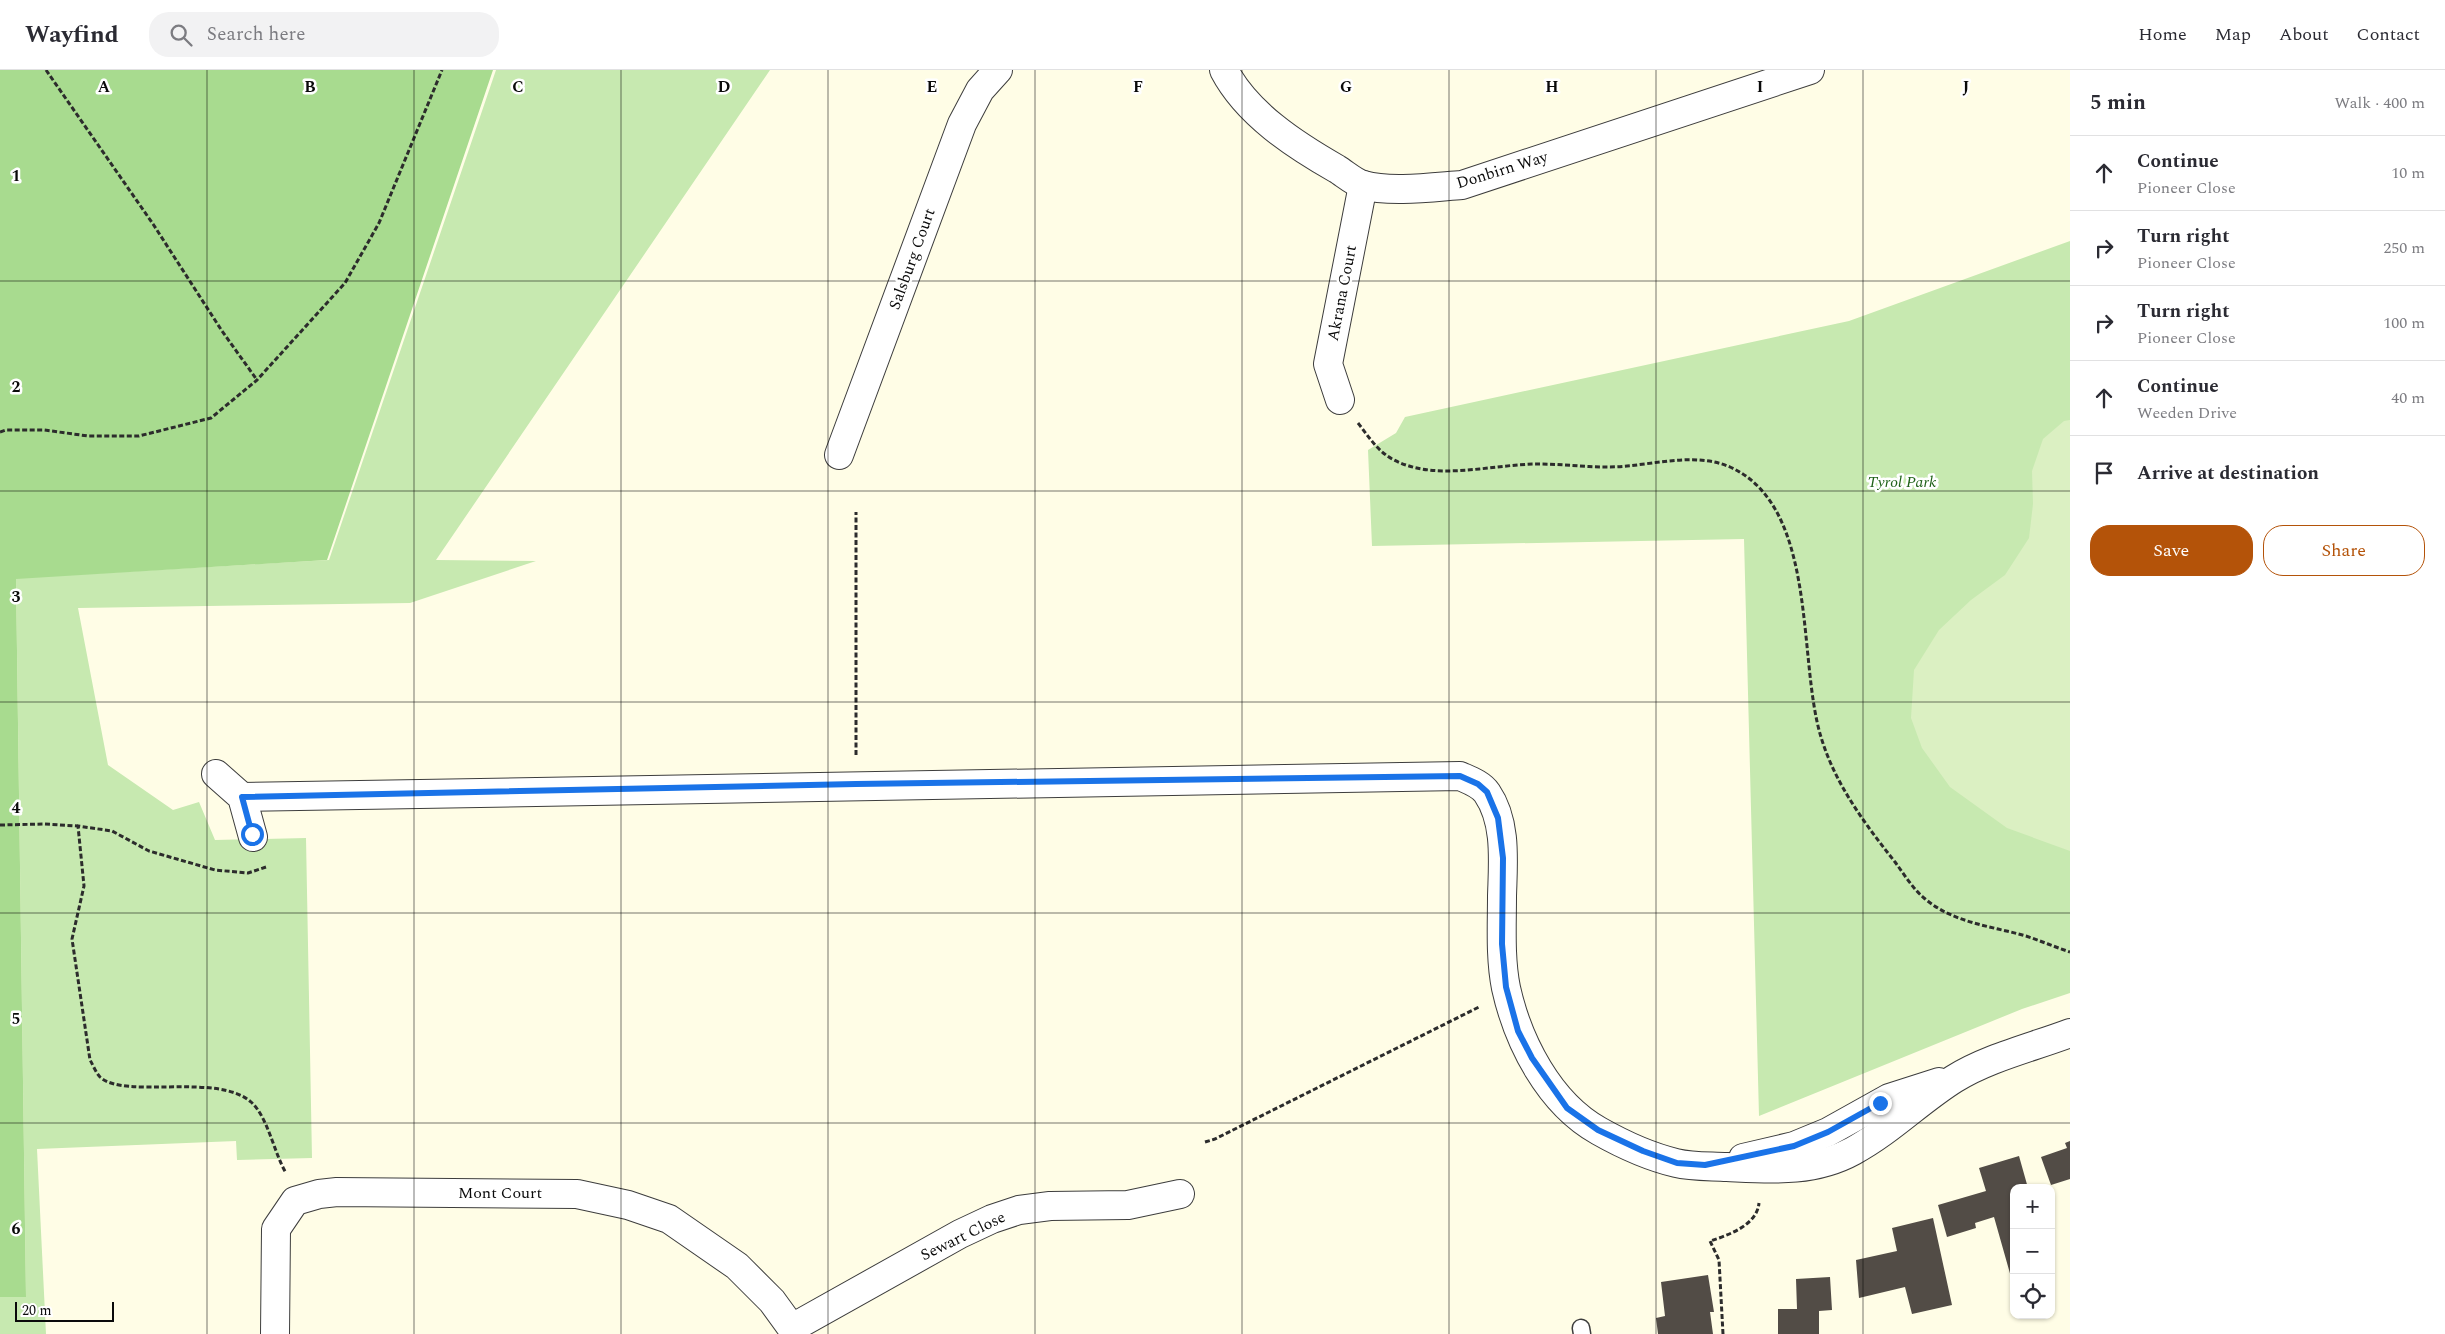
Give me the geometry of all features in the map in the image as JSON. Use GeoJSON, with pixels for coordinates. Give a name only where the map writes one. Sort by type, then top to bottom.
{"type":"FeatureCollection","features":[{"type":"Feature","properties":{"kind":"street","name":"Salsburg Court"},"geometry":{"type":"LineString","coordinates":[[839,456],[962,124],[980,90],[998,70]]}},
{"type":"Feature","properties":{"kind":"street","name":"Donbirn Way"},"geometry":{"type":"LineString","coordinates":[[1224,70],[1233,86],[1266,121],[1316,157],[1363,185],[1411,190],[1462,184],[1810,70]]}},
{"type":"Feature","properties":{"kind":"street","name":"Akrana Court"},"geometry":{"type":"LineString","coordinates":[[1340,400],[1328,364],[1363,185]]}},
{"type":"Feature","properties":{"kind":"street"},"geometry":{"type":"LineString","coordinates":[[216,774],[242,797],[252,837]]}},
{"type":"Feature","properties":{"kind":"street"},"geometry":{"type":"LineString","coordinates":[[242,797],[856,784],[1460,776],[1478,784],[1487,792],[1498,818],[1503,858],[1502,944],[1506,987],[1518,1031],[1532,1058],[1567,1108],[1598,1130],[1677,1163],[1791,1169],[1824,1163],[1850,1153],[1875,1139],[1954,1078],[1983,1064],[2070,1034]]}},
{"type":"Feature","properties":{"kind":"street","name":"Mont Court"},"geometry":{"type":"LineString","coordinates":[[275,1334],[276,1229],[295,1201],[319,1194],[337,1192],[577,1194],[628,1204],[669,1218],[730,1262],[772,1301],[794,1331]]}},
{"type":"Feature","properties":{"kind":"street","name":"Sewart Close"},"geometry":{"type":"LineString","coordinates":[[794,1331],[960,1234],[992,1218],[1019,1210],[1050,1206],[1128,1205],[1180,1194]]}},
{"type":"Feature","properties":{"kind":"path"},"geometry":{"type":"LineString","coordinates":[[46,70],[153,224],[222,331],[257,380]]}},
{"type":"Feature","properties":{"kind":"path"},"geometry":{"type":"LineString","coordinates":[[0,432],[6,430],[44,430],[88,436],[139,436],[211,418],[257,380],[345,283],[379,223],[442,70]]}},
{"type":"Feature","properties":{"kind":"path"},"geometry":{"type":"LineString","coordinates":[[1340,400],[1381,453],[1396,462],[1420,468],[1451,470],[1536,464],[1615,467],[1699,459],[1730,467],[1757,486],[1778,513],[1794,554],[1801,596],[1813,702],[1821,738],[1850,801],[1880,843],[1924,898],[1949,915],[2026,936],[2070,952]]}},
{"type":"Feature","properties":{"kind":"path"},"geometry":{"type":"LineString","coordinates":[[856,512],[856,761]]}},
{"type":"Feature","properties":{"kind":"path"},"geometry":{"type":"LineString","coordinates":[[0,825],[78,826],[112,831],[149,851],[215,870],[248,873],[264,868],[269,864]]}},
{"type":"Feature","properties":{"kind":"path"},"geometry":{"type":"LineString","coordinates":[[78,826],[84,886],[72,939],[90,1060],[99,1076],[113,1083],[200,1087],[231,1091],[252,1102],[264,1122],[288,1177]]}},
{"type":"Feature","properties":{"kind":"path"},"geometry":{"type":"LineString","coordinates":[[1205,1142],[1215,1139],[1479,1007]]}},
{"type":"Feature","properties":{"kind":"path"},"geometry":{"type":"LineString","coordinates":[[1723,1334],[1720,1260],[1710,1241],[1729,1235],[1749,1222],[1758,1212],[1759,1203]]}},
{"type":"Feature","properties":{"kind":"green space"},"geometry":{"type":"Polygon","coordinates":[[[0,70],[493,70],[327,560],[16,579],[26,1297],[0,1297],[0,70]]]}},
{"type":"Feature","properties":{"kind":"green space"},"geometry":{"type":"Polygon","coordinates":[[[496,70],[770,70],[436,560],[536,561],[410,603],[78,608],[108,765],[173,810],[199,802],[215,840],[306,838],[312,1158],[237,1160],[236,1141],[37,1149],[46,1334],[0,1334],[0,1297],[26,1296],[16,578],[329,560],[496,70]]]}},
{"type":"Feature","properties":{"kind":"green space","name":"Tyrol Park"},"geometry":{"type":"Polygon","coordinates":[[[2070,241],[2070,993],[2022,1009],[1759,1116],[1744,539],[1372,546],[1368,450],[1396,433],[1405,417],[1849,321],[2070,241]]]}},
{"type":"Feature","properties":{"kind":"green space"},"geometry":{"type":"Polygon","coordinates":[[[2070,420],[2070,851],[2007,828],[1950,787],[1922,748],[1911,718],[1914,670],[1939,630],[1971,600],[2005,575],[2029,538],[2033,504],[2032,471],[2043,439],[2064,421],[2070,420]]]}},
{"type":"Feature","properties":{"kind":"building"},"geometry":{"type":"Polygon","coordinates":[[[2070,1141],[2070,1179],[2051,1184],[2041,1157],[2067,1148],[2065,1143],[2070,1141]]]}},
{"type":"Feature","properties":{"kind":"building"},"geometry":{"type":"Polygon","coordinates":[[[2019,1156],[2027,1184],[2010,1184],[2010,1273],[1994,1217],[1975,1223],[1976,1228],[1947,1237],[1938,1205],[1986,1191],[1979,1168],[2019,1156]]]}},
{"type":"Feature","properties":{"kind":"building"},"geometry":{"type":"Polygon","coordinates":[[[1933,1218],[1952,1305],[1912,1314],[1905,1287],[1859,1298],[1856,1260],[1897,1251],[1892,1228],[1933,1218]]]}},
{"type":"Feature","properties":{"kind":"building"},"geometry":{"type":"Polygon","coordinates":[[[1708,1275],[1714,1312],[1710,1312],[1713,1334],[1658,1334],[1656,1318],[1665,1316],[1661,1282],[1708,1275]]]}},
{"type":"Feature","properties":{"kind":"building"},"geometry":{"type":"Polygon","coordinates":[[[1830,1277],[1832,1310],[1819,1311],[1819,1334],[1778,1334],[1778,1309],[1797,1309],[1796,1279],[1830,1277]]]}},
{"type":"Feature","properties":{"kind":"route"},"geometry":{"type":"LineString","coordinates":[[252,834],[242,797],[856,784],[1460,776],[1478,784],[1487,792],[1498,818],[1503,858],[1502,944],[1506,987],[1518,1031],[1532,1058],[1567,1108],[1598,1130],[1643,1151],[1677,1163],[1705,1165],[1794,1146],[1828,1132],[1880,1103]]}}]}
